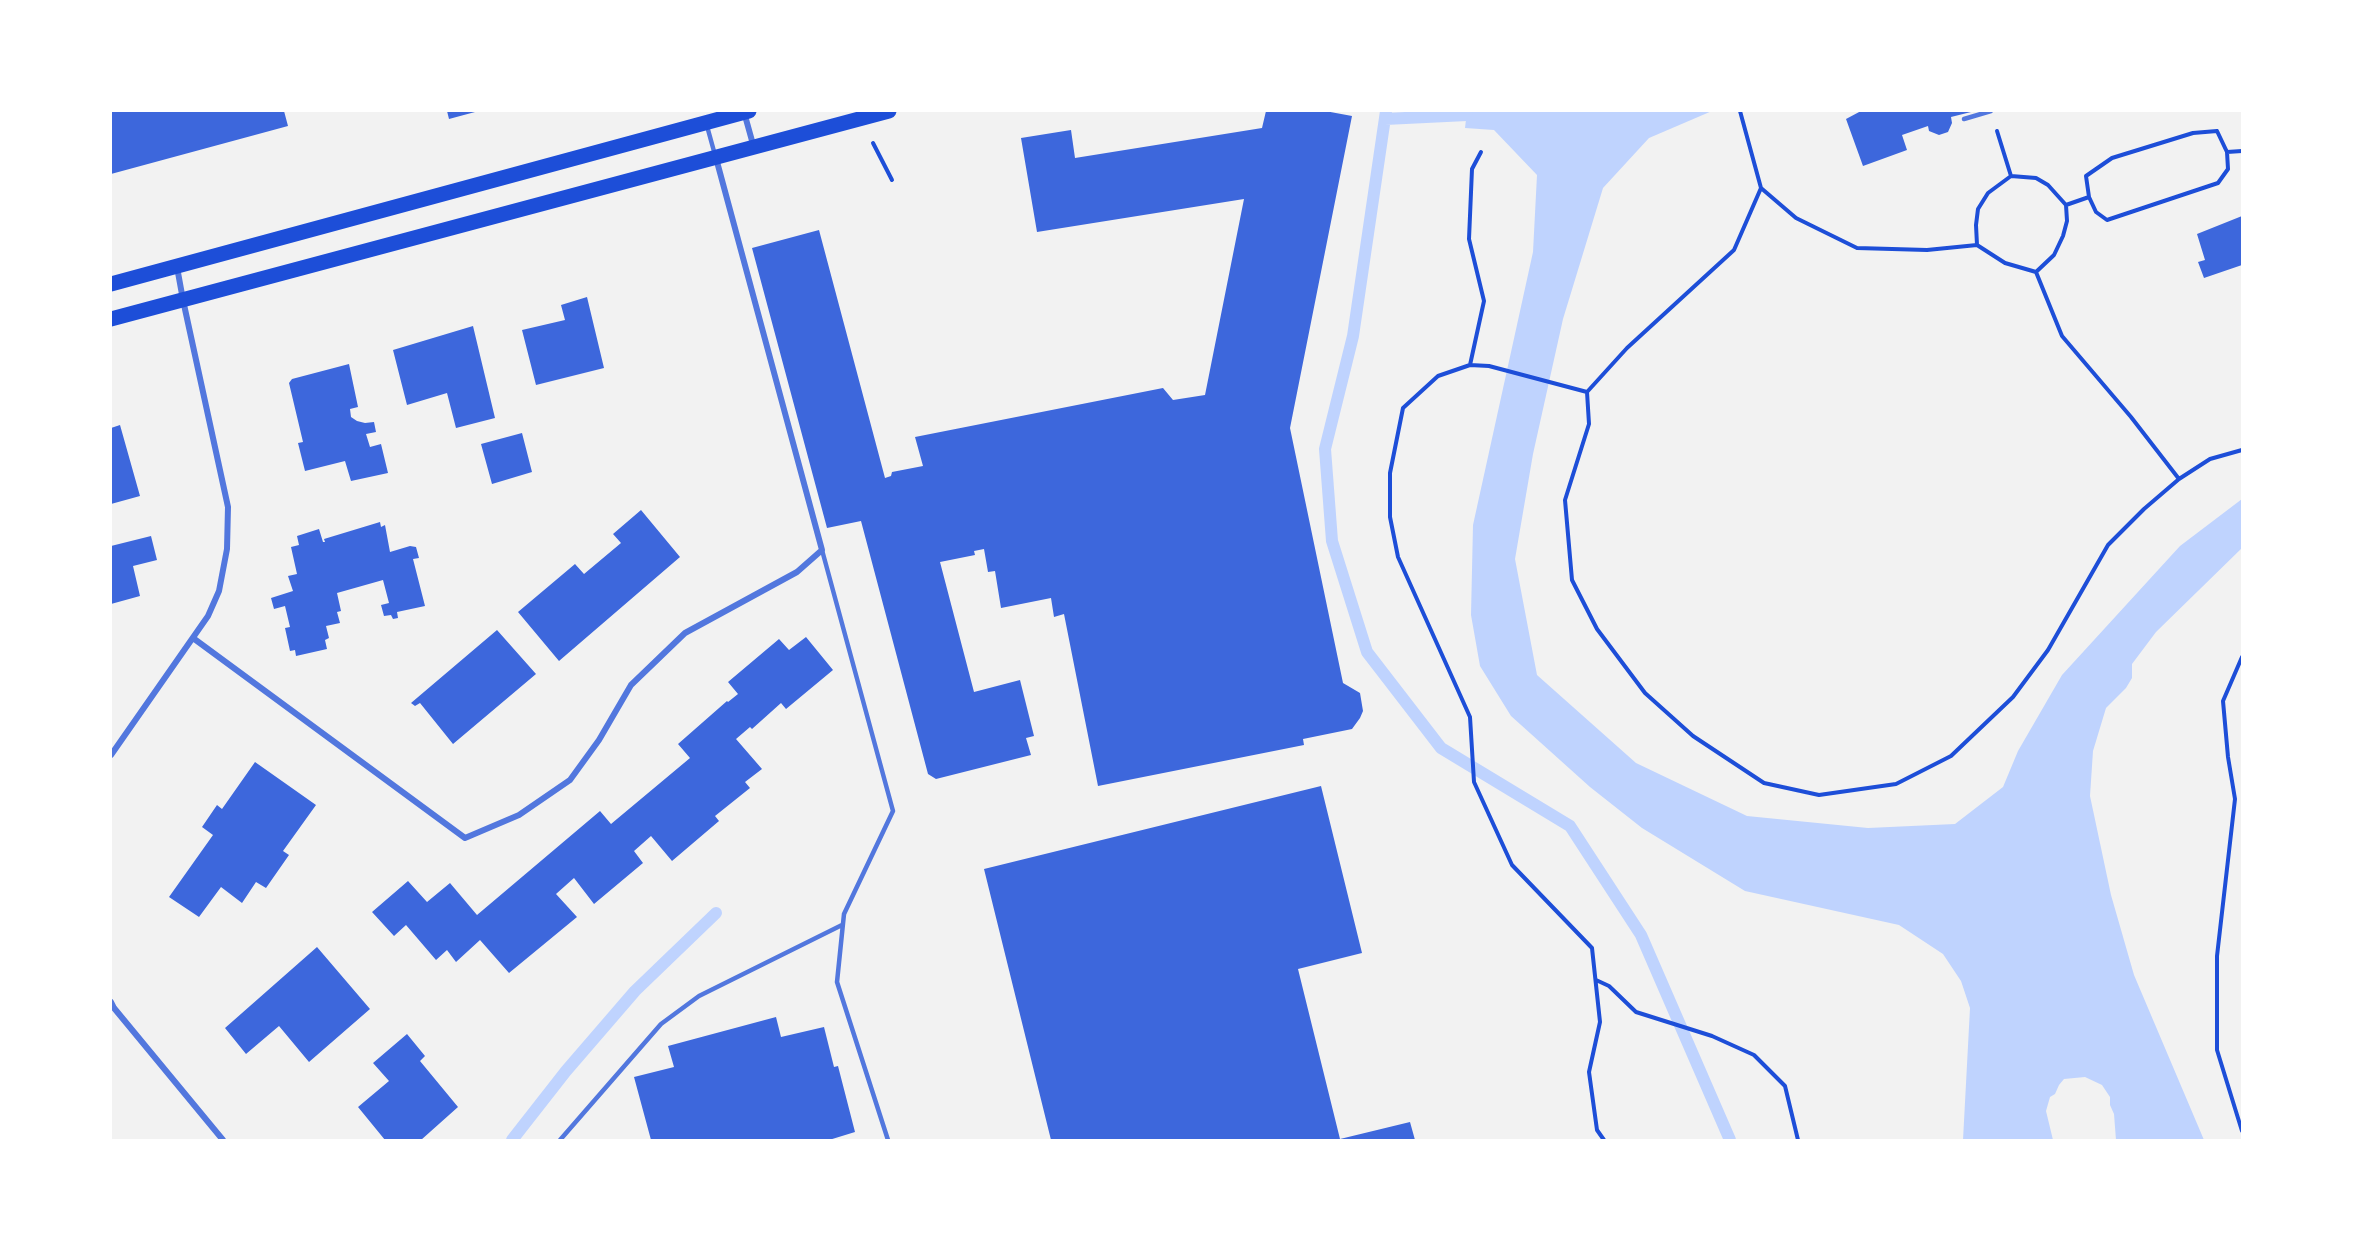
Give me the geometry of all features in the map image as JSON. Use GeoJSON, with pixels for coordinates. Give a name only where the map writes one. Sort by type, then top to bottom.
{"type":"FeatureCollection","features":[{"type":"Feature","properties":{"kind":"main road"},"geometry":{"type":"LineString","coordinates":[[111,284],[746,111]]}},
{"type":"Feature","properties":{"kind":"main road"},"geometry":{"type":"LineString","coordinates":[[111,319],[889,111]]}},
{"type":"Feature","properties":{"kind":"street"},"geometry":{"type":"LineString","coordinates":[[746,111],[754,148]]}},
{"type":"Feature","properties":{"kind":"street"},"geometry":{"type":"LineString","coordinates":[[193,638],[465,838],[519,815],[570,780],[599,740],[631,685],[685,633],[797,572],[822,550],[716,158]]}},
{"type":"Feature","properties":{"kind":"street"},"geometry":{"type":"LineString","coordinates":[[111,755],[208,616],[219,591],[227,549],[228,507],[177,267]]}},
{"type":"Feature","properties":{"kind":"street"},"geometry":{"type":"LineString","coordinates":[[111,1002],[223,1140]]}},
{"type":"Feature","properties":{"kind":"lane"},"geometry":{"type":"LineString","coordinates":[[1964,119],[1990,111]]}},
{"type":"Feature","properties":{"kind":"lane"},"geometry":{"type":"LineString","coordinates":[[706,123],[716,158]]}},
{"type":"Feature","properties":{"kind":"lane"},"geometry":{"type":"LineString","coordinates":[[822,550],[893,811],[844,915],[837,982],[888,1140]]}},
{"type":"Feature","properties":{"kind":"lane"},"geometry":{"type":"LineString","coordinates":[[560,1140],[661,1024],[699,996],[843,925]]}},
{"type":"Feature","properties":{"kind":"path"},"geometry":{"type":"LineString","coordinates":[[1740,111],[1761,188],[1796,218],[1857,248],[1927,250],[1977,245],[2005,263],[2036,272]]}},
{"type":"Feature","properties":{"kind":"path"},"geometry":{"type":"LineString","coordinates":[[1990,111],[2011,177]]}},
{"type":"Feature","properties":{"kind":"path"},"geometry":{"type":"LineString","coordinates":[[2217,131],[2227,152],[2228,169],[2218,183],[2132,213],[2107,220],[2096,212],[2089,197],[2086,176],[2112,158],[2193,133],[2217,131]]}},
{"type":"Feature","properties":{"kind":"path"},"geometry":{"type":"LineString","coordinates":[[2227,152],[2242,151]]}},
{"type":"Feature","properties":{"kind":"path"},"geometry":{"type":"LineString","coordinates":[[1470,365],[1484,302],[1469,239],[1472,169],[1481,152]]}},
{"type":"Feature","properties":{"kind":"path"},"geometry":{"type":"LineString","coordinates":[[1977,245],[1978,209],[1988,193],[2011,177],[2036,178],[2048,185],[2066,205],[2067,221],[2054,255],[2036,272]]}},
{"type":"Feature","properties":{"kind":"path"},"geometry":{"type":"LineString","coordinates":[[1761,188],[1734,250],[1627,348],[1587,392],[1589,424],[1565,500],[1572,580],[1596,629],[1645,693],[1693,736],[1764,783],[1819,795],[1896,784],[1951,756],[2013,698],[2048,650],[2108,544],[2179,479],[2210,459],[2242,450]]}},
{"type":"Feature","properties":{"kind":"path"},"geometry":{"type":"LineString","coordinates":[[2066,205],[2089,197]]}},
{"type":"Feature","properties":{"kind":"path"},"geometry":{"type":"LineString","coordinates":[[2036,272],[2062,336],[2131,417],[2179,479]]}},
{"type":"Feature","properties":{"kind":"path"},"geometry":{"type":"LineString","coordinates":[[1587,392],[1489,366],[1470,365],[1438,376],[1403,408],[1390,473],[1390,506],[1398,557],[1470,717],[1474,783],[1512,865],[1592,948],[1600,1022],[1589,1072],[1597,1130],[1604,1140]]}},
{"type":"Feature","properties":{"kind":"path"},"geometry":{"type":"LineString","coordinates":[[2242,657],[2223,701],[2228,757],[2235,799],[2217,956],[2217,1050],[2242,1131]]}},
{"type":"Feature","properties":{"kind":"path"},"geometry":{"type":"LineString","coordinates":[[1595,980],[1608,986],[1636,1012],[1754,1055],[1785,1086],[1798,1140]]}},
{"type":"Feature","properties":{"kind":"water"},"geometry":{"type":"Polygon","coordinates":[[[1467,111],[1712,111],[1649,138],[1603,188],[1563,319],[1533,454],[1515,559],[1537,675],[1636,763],[1747,816],[1868,828],[1955,824],[2003,787],[2018,751],[2062,675],[2180,546],[2242,499],[2242,548],[2156,632],[2132,664],[2132,678],[2126,688],[2106,708],[2093,751],[2090,796],[2111,895],[2134,975],[2204,1140],[2116,1140],[2110,1097],[2102,1085],[2085,1077],[2064,1079],[2055,1094],[2050,1097],[2046,1111],[2053,1140],[1963,1140],[1970,1008],[1961,981],[1943,954],[1899,925],[1745,891],[1642,828],[1590,787],[1511,716],[1480,666],[1471,615],[1473,525],[1533,252],[1537,175],[1494,130],[1465,128],[1467,111]]]}},
{"type":"Feature","properties":{"kind":"building"},"geometry":{"type":"Polygon","coordinates":[[[111,111],[284,111],[288,126],[111,174],[111,111]]]}},
{"type":"Feature","properties":{"kind":"building"},"geometry":{"type":"Polygon","coordinates":[[[447,111],[475,111],[475,112],[449,119],[447,111]]]}},
{"type":"Feature","properties":{"kind":"building"},"geometry":{"type":"Polygon","coordinates":[[[1266,111],[1325,111],[1352,116],[1290,428],[1343,683],[1360,693],[1363,711],[1360,718],[1352,729],[1303,739],[1304,745],[1098,786],[1064,614],[1054,617],[1051,598],[1001,608],[995,571],[988,572],[984,549],[974,551],[975,555],[940,562],[974,692],[1020,680],[1034,736],[1026,738],[1031,755],[936,779],[928,774],[861,521],[827,528],[752,248],[819,230],[885,478],[891,476],[892,472],[923,466],[915,437],[1163,388],[1173,400],[1205,395],[1244,199],[1037,232],[1021,138],[1071,130],[1075,158],[1262,128],[1266,111]]]}},
{"type":"Feature","properties":{"kind":"building"},"geometry":{"type":"Polygon","coordinates":[[[1861,111],[1971,112],[1951,117],[1952,123],[1948,132],[1939,135],[1929,131],[1928,126],[1902,135],[1907,150],[1863,166],[1846,119],[1861,111]]]}},
{"type":"Feature","properties":{"kind":"building"},"geometry":{"type":"Polygon","coordinates":[[[2242,216],[2242,265],[2204,278],[2198,262],[2205,260],[2197,234],[2242,216]]]}},
{"type":"Feature","properties":{"kind":"building"},"geometry":{"type":"Polygon","coordinates":[[[587,297],[604,368],[536,385],[522,330],[565,320],[561,305],[587,297]]]}},
{"type":"Feature","properties":{"kind":"building"},"geometry":{"type":"Polygon","coordinates":[[[473,326],[495,418],[456,428],[447,393],[407,405],[393,350],[473,326]]]}},
{"type":"Feature","properties":{"kind":"building"},"geometry":{"type":"Polygon","coordinates":[[[349,364],[358,407],[350,409],[351,417],[365,423],[374,422],[376,432],[366,434],[370,447],[381,444],[388,473],[351,481],[345,461],[305,471],[298,443],[303,442],[289,383],[292,379],[349,364]]]}},
{"type":"Feature","properties":{"kind":"building"},"geometry":{"type":"Polygon","coordinates":[[[120,425],[140,496],[111,504],[111,428],[120,425]]]}},
{"type":"Feature","properties":{"kind":"building"},"geometry":{"type":"Polygon","coordinates":[[[522,433],[532,472],[492,484],[481,444],[522,433]]]}},
{"type":"Feature","properties":{"kind":"building"},"geometry":{"type":"Polygon","coordinates":[[[641,510],[680,557],[559,661],[518,612],[575,564],[584,574],[621,543],[613,534],[641,510]]]}},
{"type":"Feature","properties":{"kind":"building"},"geometry":{"type":"Polygon","coordinates":[[[380,522],[381,527],[385,525],[390,552],[410,546],[416,547],[419,558],[413,559],[425,606],[397,612],[398,618],[393,619],[391,615],[384,616],[381,605],[389,603],[383,580],[337,593],[341,611],[337,612],[340,623],[326,626],[329,638],[325,640],[327,649],[296,656],[295,650],[290,651],[285,628],[290,627],[285,606],[274,609],[271,598],[293,591],[288,576],[297,574],[291,547],[299,545],[297,536],[319,529],[323,542],[325,542],[324,539],[380,522]]]}},
{"type":"Feature","properties":{"kind":"building"},"geometry":{"type":"Polygon","coordinates":[[[151,536],[157,560],[133,566],[140,596],[111,604],[111,546],[151,536]]]}},
{"type":"Feature","properties":{"kind":"building"},"geometry":{"type":"Polygon","coordinates":[[[497,630],[536,674],[453,744],[420,703],[415,706],[411,703],[497,630]]]}},
{"type":"Feature","properties":{"kind":"building"},"geometry":{"type":"Polygon","coordinates":[[[806,637],[833,670],[786,709],[781,703],[752,729],[750,727],[736,739],[762,769],[745,782],[750,788],[715,816],[719,821],[672,861],[651,836],[634,851],[643,863],[594,904],[574,878],[556,894],[577,917],[509,973],[480,940],[456,962],[447,950],[436,960],[406,925],[394,936],[372,912],[408,881],[427,902],[450,883],[477,915],[600,811],[611,824],[690,758],[678,744],[738,694],[728,682],[779,639],[789,650],[806,637]]]}},
{"type":"Feature","properties":{"kind":"building"},"geometry":{"type":"Polygon","coordinates":[[[255,762],[316,805],[283,851],[289,855],[266,888],[256,882],[242,903],[221,887],[199,917],[169,897],[213,835],[202,827],[217,805],[222,809],[255,762]]]}},
{"type":"Feature","properties":{"kind":"building"},"geometry":{"type":"Polygon","coordinates":[[[1321,786],[1362,953],[1298,969],[1340,1139],[1410,1122],[1415,1140],[1051,1140],[984,869],[1321,786]]]}},
{"type":"Feature","properties":{"kind":"building"},"geometry":{"type":"Polygon","coordinates":[[[317,947],[370,1009],[309,1062],[279,1026],[246,1054],[225,1028],[317,947]]]}},
{"type":"Feature","properties":{"kind":"building"},"geometry":{"type":"Polygon","coordinates":[[[776,1017],[781,1037],[824,1027],[834,1067],[838,1066],[855,1132],[829,1140],[651,1140],[634,1077],[674,1067],[668,1046],[776,1017]]]}},
{"type":"Feature","properties":{"kind":"building"},"geometry":{"type":"Polygon","coordinates":[[[407,1034],[425,1056],[420,1061],[458,1107],[421,1140],[385,1140],[358,1107],[389,1081],[373,1063],[407,1034]]]}},
{"type":"Feature","properties":{"kind":"waterway"},"geometry":{"type":"LineString","coordinates":[[1386,111],[1353,336],[1325,449],[1332,541],[1367,652],[1441,748],[1570,826],[1641,935],[1730,1140]]}},
{"type":"Feature","properties":{"kind":"waterway"},"geometry":{"type":"LineString","coordinates":[[1385,119],[1467,115]]}},
{"type":"Feature","properties":{"kind":"waterway"},"geometry":{"type":"LineString","coordinates":[[512,1140],[566,1071],[635,991],[716,913]]}}]}
